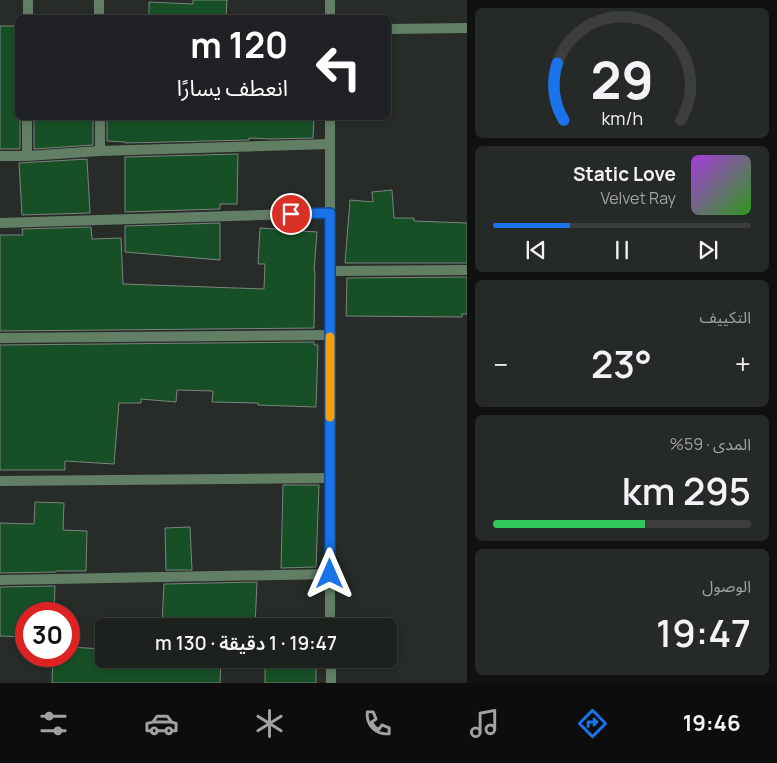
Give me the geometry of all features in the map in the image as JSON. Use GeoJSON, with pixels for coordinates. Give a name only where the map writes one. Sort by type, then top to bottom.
{"type":"FeatureCollection","features":[{"type":"Feature","properties":{"kind":"street"},"geometry":{"type":"LineString","coordinates":[[28,0],[28,15]]}},
{"type":"Feature","properties":{"kind":"street"},"geometry":{"type":"LineString","coordinates":[[99,0],[99,15]]}},
{"type":"Feature","properties":{"kind":"street"},"geometry":{"type":"LineString","coordinates":[[330,0],[330,15]]}},
{"type":"Feature","properties":{"kind":"street"},"geometry":{"type":"LineString","coordinates":[[391,29],[467,28]]}},
{"type":"Feature","properties":{"kind":"street"},"geometry":{"type":"LineString","coordinates":[[27,120],[27,156]]}},
{"type":"Feature","properties":{"kind":"street"},"geometry":{"type":"LineString","coordinates":[[100,120],[100,151]]}},
{"type":"Feature","properties":{"kind":"street"},"geometry":{"type":"LineString","coordinates":[[330,120],[330,618]]}},
{"type":"Feature","properties":{"kind":"street"},"geometry":{"type":"LineString","coordinates":[[0,156],[330,144]]}},
{"type":"Feature","properties":{"kind":"street"},"geometry":{"type":"LineString","coordinates":[[0,223],[330,213]]}},
{"type":"Feature","properties":{"kind":"street"},"geometry":{"type":"LineString","coordinates":[[330,271],[467,270]]}},
{"type":"Feature","properties":{"kind":"street"},"geometry":{"type":"LineString","coordinates":[[0,338],[330,335]]}},
{"type":"Feature","properties":{"kind":"street"},"geometry":{"type":"LineString","coordinates":[[0,481],[330,478]]}},
{"type":"Feature","properties":{"kind":"street"},"geometry":{"type":"LineString","coordinates":[[0,580],[330,574]]}},
{"type":"Feature","properties":{"kind":"street"},"geometry":{"type":"LineString","coordinates":[[330,668],[330,683]]}},
{"type":"Feature","properties":{"kind":"building"},"geometry":{"type":"Polygon","coordinates":[[[193,0],[227,0],[226,15],[149,15],[149,2],[193,4],[193,0]]]}},
{"type":"Feature","properties":{"kind":"building"},"geometry":{"type":"Polygon","coordinates":[[[0,26],[15,26],[15,120],[20,120],[20,149],[0,149],[0,26]]]}},
{"type":"Feature","properties":{"kind":"building"},"geometry":{"type":"Polygon","coordinates":[[[34,120],[93,120],[93,145],[34,149],[34,120]]]}},
{"type":"Feature","properties":{"kind":"building"},"geometry":{"type":"Polygon","coordinates":[[[107,120],[314,120],[313,138],[249,138],[249,140],[125,143],[107,141],[107,120]]]}},
{"type":"Feature","properties":{"kind":"building"},"geometry":{"type":"Polygon","coordinates":[[[238,154],[237,204],[220,204],[220,209],[125,212],[125,157],[238,154]]]}},
{"type":"Feature","properties":{"kind":"building"},"geometry":{"type":"Polygon","coordinates":[[[87,159],[90,213],[22,215],[19,163],[87,159]]]}},
{"type":"Feature","properties":{"kind":"building"},"geometry":{"type":"Polygon","coordinates":[[[392,190],[394,218],[414,218],[414,221],[467,223],[467,263],[345,263],[350,200],[373,202],[372,192],[392,190]]]}},
{"type":"Feature","properties":{"kind":"building"},"geometry":{"type":"Polygon","coordinates":[[[220,223],[220,260],[125,252],[125,226],[220,223]]]}},
{"type":"Feature","properties":{"kind":"building"},"geometry":{"type":"Polygon","coordinates":[[[91,227],[92,239],[121,238],[123,284],[264,289],[265,264],[258,264],[260,228],[317,232],[314,271],[314,328],[0,331],[0,235],[23,235],[22,229],[91,227]]]}},
{"type":"Feature","properties":{"kind":"building"},"geometry":{"type":"Polygon","coordinates":[[[467,277],[467,314],[462,314],[462,317],[346,316],[347,278],[467,277]]]}},
{"type":"Feature","properties":{"kind":"building"},"geometry":{"type":"Polygon","coordinates":[[[314,342],[314,345],[318,345],[316,407],[212,402],[213,391],[177,390],[176,402],[141,399],[141,403],[119,403],[114,464],[65,461],[65,470],[0,470],[0,345],[314,342]]]}},
{"type":"Feature","properties":{"kind":"building"},"geometry":{"type":"Polygon","coordinates":[[[283,485],[319,485],[316,567],[281,568],[283,485]]]}},
{"type":"Feature","properties":{"kind":"building"},"geometry":{"type":"Polygon","coordinates":[[[35,502],[64,503],[63,530],[87,531],[86,571],[0,573],[0,523],[34,524],[35,502]]]}},
{"type":"Feature","properties":{"kind":"building"},"geometry":{"type":"Polygon","coordinates":[[[190,527],[192,570],[166,570],[165,528],[190,527]]]}},
{"type":"Feature","properties":{"kind":"building"},"geometry":{"type":"Polygon","coordinates":[[[257,582],[255,618],[162,618],[164,584],[257,582]]]}},
{"type":"Feature","properties":{"kind":"building"},"geometry":{"type":"Polygon","coordinates":[[[55,586],[54,602],[15,602],[15,637],[0,636],[0,587],[55,586]]]}},
{"type":"Feature","properties":{"kind":"building"},"geometry":{"type":"Polygon","coordinates":[[[80,648],[95,648],[95,668],[221,668],[220,683],[52,683],[53,667],[80,667],[80,648]]]}},
{"type":"Feature","properties":{"kind":"building"},"geometry":{"type":"Polygon","coordinates":[[[265,668],[316,668],[316,683],[265,683],[265,668]]]}},
{"type":"Feature","properties":{"kind":"slow traffic"},"geometry":{"type":"LineString","coordinates":[[330,337],[330,417]]}},
{"type":"Feature","properties":{"kind":"route"},"geometry":{"type":"LineString","coordinates":[[291,214],[330,213],[330,574]]}}]}
